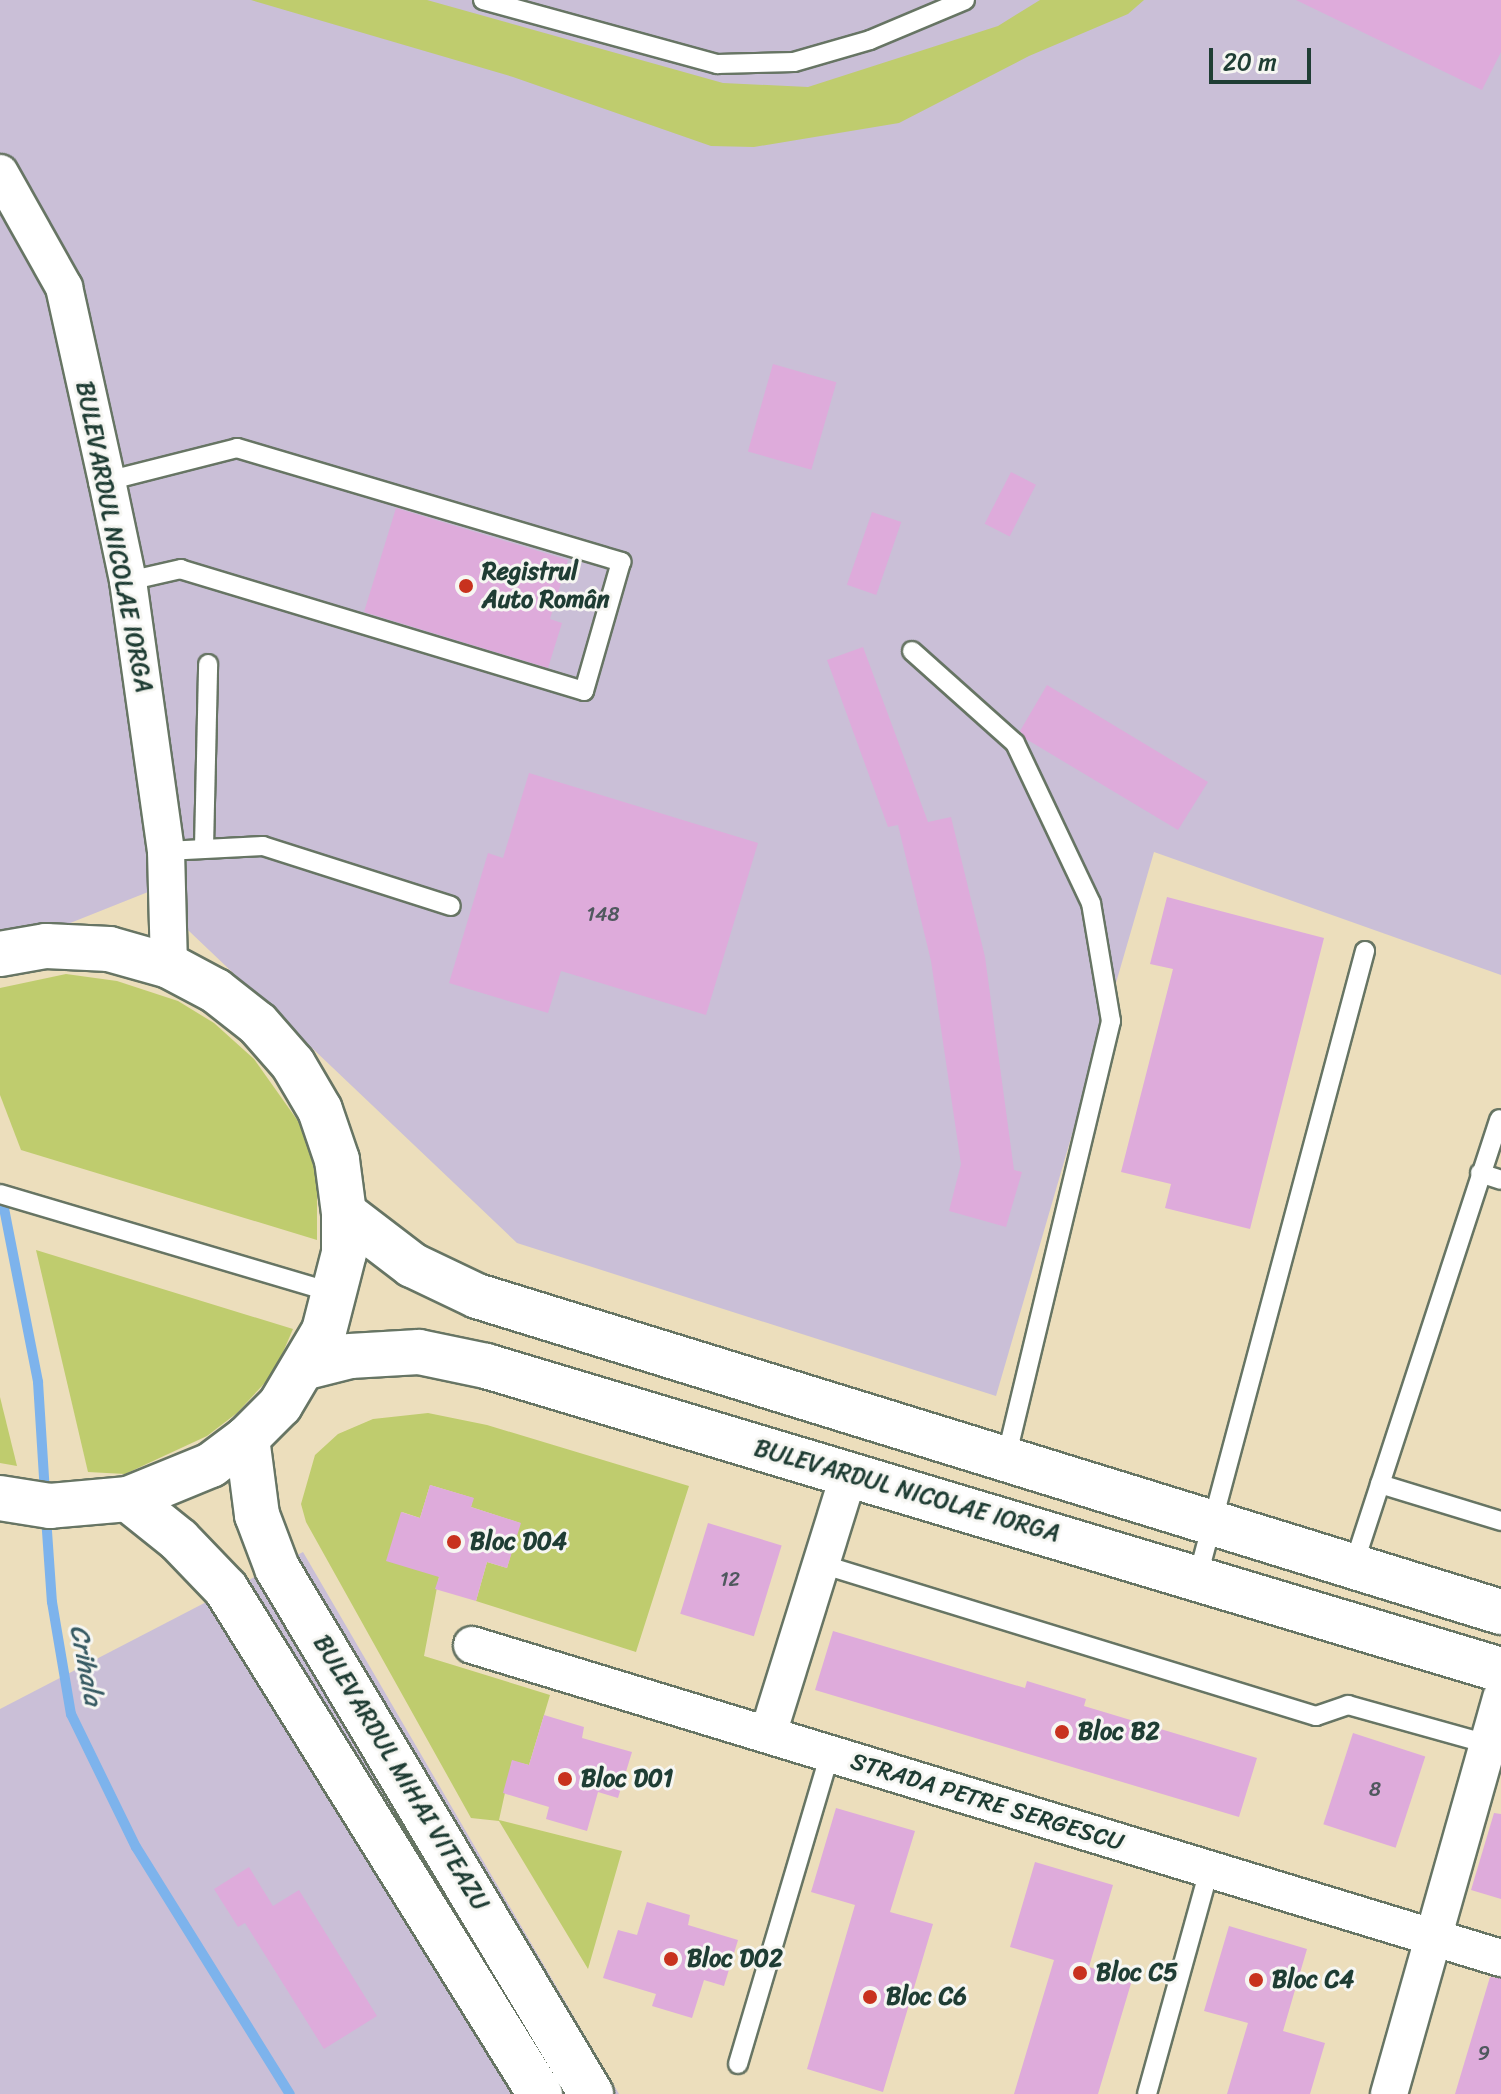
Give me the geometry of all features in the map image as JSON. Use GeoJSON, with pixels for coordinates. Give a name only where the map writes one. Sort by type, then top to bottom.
{"type":"FeatureCollection","features":[{"type":"Feature","properties":{"kind":"main road"},"geometry":{"type":"LineString","coordinates":[[0,954],[46,946],[109,949],[169,966],[237,1007],[293,1064],[324,1122],[337,1160],[344,1213],[337,1293],[307,1367],[280,1405],[247,1438],[198,1472],[116,1501],[50,1506],[0,1498]]}},
{"type":"Feature","properties":{"kind":"main road"},"geometry":{"type":"LineString","coordinates":[[344,1213],[412,1265],[477,1296],[1501,1612]]}},
{"type":"Feature","properties":{"kind":"main road","name":"BULEVARDUL NICOLAE IORGA"},"geometry":{"type":"LineString","coordinates":[[307,1367],[385,1352],[457,1359],[1198,1576],[1501,1670]]}},
{"type":"Feature","properties":{"kind":"main road","name":"BULEVARDUL MIHAI VITEAZU"},"geometry":{"type":"LineString","coordinates":[[247,1438],[257,1515],[277,1568],[591,2094]]}},
{"type":"Feature","properties":{"kind":"main road"},"geometry":{"type":"LineString","coordinates":[[116,1501],[179,1540],[226,1589],[540,2094]]}},
{"type":"Feature","properties":{"kind":"street","name":"BULEVARDUL NICOLAE IORGA"},"geometry":{"type":"LineString","coordinates":[[0,173],[64,287],[107,481],[128,581],[166,851],[169,966]]}},
{"type":"Feature","properties":{"kind":"street"},"geometry":{"type":"LineString","coordinates":[[768,1734],[849,1474]]}},
{"type":"Feature","properties":{"kind":"street","name":"STRADA PETRE SERGESCU"},"geometry":{"type":"LineString","coordinates":[[472,1645],[1501,1958]]}},
{"type":"Feature","properties":{"kind":"street"},"geometry":{"type":"LineString","coordinates":[[1389,2094],[1501,1698]]}},
{"type":"Feature","properties":{"kind":"lane"},"geometry":{"type":"LineString","coordinates":[[483,0],[717,64],[794,62],[870,40],[965,0]]}},
{"type":"Feature","properties":{"kind":"lane"},"geometry":{"type":"LineString","coordinates":[[107,481],[237,448],[621,562],[584,691],[181,569],[128,581]]}},
{"type":"Feature","properties":{"kind":"lane"},"geometry":{"type":"LineString","coordinates":[[912,651],[1015,743],[1091,903],[1111,1021],[1005,1461]]}},
{"type":"Feature","properties":{"kind":"lane"},"geometry":{"type":"LineString","coordinates":[[204,847],[208,664]]}},
{"type":"Feature","properties":{"kind":"lane"},"geometry":{"type":"LineString","coordinates":[[166,851],[263,846],[451,906]]}},
{"type":"Feature","properties":{"kind":"lane"},"geometry":{"type":"LineString","coordinates":[[1198,1576],[1365,951]]}},
{"type":"Feature","properties":{"kind":"lane"},"geometry":{"type":"LineString","coordinates":[[1353,1567],[1499,1119]]}},
{"type":"Feature","properties":{"kind":"lane"},"geometry":{"type":"LineString","coordinates":[[1480,1173],[1501,1180]]}},
{"type":"Feature","properties":{"kind":"lane"},"geometry":{"type":"LineString","coordinates":[[0,1194],[337,1293]]}},
{"type":"Feature","properties":{"kind":"lane"},"geometry":{"type":"LineString","coordinates":[[1380,1484],[1501,1521]]}},
{"type":"Feature","properties":{"kind":"lane"},"geometry":{"type":"LineString","coordinates":[[821,1564],[1316,1716],[1348,1705],[1488,1744]]}},
{"type":"Feature","properties":{"kind":"lane"},"geometry":{"type":"LineString","coordinates":[[738,2064],[830,1753]]}},
{"type":"Feature","properties":{"kind":"lane"},"geometry":{"type":"LineString","coordinates":[[1147,2094],[1209,1871]]}},
{"type":"Feature","properties":{"kind":"shaded area"},"geometry":{"type":"Polygon","coordinates":[[[0,0],[1501,0],[1501,975],[1154,852],[996,1396],[517,1243],[148,892],[0,951],[0,0]]]}},
{"type":"Feature","properties":{"kind":"shaded area"},"geometry":{"type":"Polygon","coordinates":[[[303,1552],[619,2094],[0,2094],[0,1709],[303,1552]]]}},
{"type":"Feature","properties":{"kind":"green space"},"geometry":{"type":"Polygon","coordinates":[[[251,0],[427,0],[723,83],[808,87],[998,26],[1040,0],[1144,0],[1128,14],[1029,56],[899,123],[754,147],[711,146],[513,77],[251,0]]]}},
{"type":"Feature","properties":{"kind":"green space"},"geometry":{"type":"Polygon","coordinates":[[[66,974],[117,981],[178,1001],[214,1023],[254,1059],[305,1131],[317,1182],[317,1240],[21,1150],[0,1095],[0,988],[66,974]]]}},
{"type":"Feature","properties":{"kind":"green space"},"geometry":{"type":"Polygon","coordinates":[[[36,1250],[293,1329],[274,1373],[237,1413],[207,1436],[125,1474],[88,1472],[36,1250]]]}},
{"type":"Feature","properties":{"kind":"green space"},"geometry":{"type":"Polygon","coordinates":[[[0,1397],[17,1466],[0,1463],[0,1397]]]}},
{"type":"Feature","properties":{"kind":"green space"},"geometry":{"type":"Polygon","coordinates":[[[428,1413],[487,1425],[689,1486],[636,1652],[476,1601],[487,1562],[507,1568],[520,1523],[471,1507],[473,1498],[430,1485],[420,1518],[402,1512],[439,1577],[424,1656],[550,1695],[529,1765],[512,1761],[499,1820],[622,1851],[588,1969],[499,1821],[471,1818],[306,1522],[301,1504],[315,1455],[338,1434],[373,1419],[428,1413]]]}},
{"type":"Feature","properties":{"kind":"building"},"geometry":{"type":"Polygon","coordinates":[[[1296,0],[1501,0],[1501,52],[1482,90],[1296,0]]]}},
{"type":"Feature","properties":{"kind":"building"},"geometry":{"type":"Polygon","coordinates":[[[773,364],[836,382],[811,470],[748,451],[773,364]]]}},
{"type":"Feature","properties":{"kind":"building"},"geometry":{"type":"Polygon","coordinates":[[[1011,472],[1036,485],[1010,536],[985,524],[1011,472]]]}},
{"type":"Feature","properties":{"kind":"building","name":"Registrul Auto Român"},"geometry":{"type":"Polygon","coordinates":[[[396,508],[568,560],[550,619],[562,623],[548,668],[364,612],[396,508]]]}},
{"type":"Feature","properties":{"kind":"building"},"geometry":{"type":"Polygon","coordinates":[[[872,512],[901,522],[876,595],[847,585],[872,512]]]}},
{"type":"Feature","properties":{"kind":"building"},"geometry":{"type":"Polygon","coordinates":[[[863,647],[928,822],[951,817],[985,957],[1014,1170],[1022,1172],[1006,1227],[949,1211],[961,1164],[931,961],[898,825],[888,827],[827,660],[863,647]]]}},
{"type":"Feature","properties":{"kind":"building"},"geometry":{"type":"Polygon","coordinates":[[[1047,685],[1208,782],[1178,830],[1026,739],[1020,731],[1047,685]]]}},
{"type":"Feature","properties":{"kind":"building"},"geometry":{"type":"Polygon","coordinates":[[[529,773],[758,843],[706,1015],[561,971],[548,1013],[449,983],[488,853],[503,858],[529,773]]]}},
{"type":"Feature","properties":{"kind":"building"},"geometry":{"type":"Polygon","coordinates":[[[1167,897],[1324,938],[1250,1229],[1165,1208],[1171,1184],[1121,1172],[1173,969],[1150,964],[1167,897]]]}},
{"type":"Feature","properties":{"kind":"building","name":"Bloc D04"},"geometry":{"type":"Polygon","coordinates":[[[430,1485],[474,1498],[471,1507],[521,1523],[507,1568],[487,1562],[476,1601],[435,1589],[439,1577],[386,1561],[401,1512],[420,1518],[430,1485]]]}},
{"type":"Feature","properties":{"kind":"building"},"geometry":{"type":"Polygon","coordinates":[[[708,1523],[782,1546],[754,1636],[680,1614],[708,1523]]]}},
{"type":"Feature","properties":{"kind":"building","name":"Bloc B2"},"geometry":{"type":"Polygon","coordinates":[[[833,1631],[1025,1688],[1027,1681],[1086,1699],[1084,1706],[1257,1758],[1239,1817],[815,1690],[833,1631]]]}},
{"type":"Feature","properties":{"kind":"building","name":"Bloc D01"},"geometry":{"type":"Polygon","coordinates":[[[544,1715],[584,1727],[582,1738],[632,1752],[618,1798],[598,1792],[587,1831],[546,1819],[549,1807],[503,1793],[512,1760],[529,1765],[544,1715]]]}},
{"type":"Feature","properties":{"kind":"building"},"geometry":{"type":"Polygon","coordinates":[[[1353,1733],[1425,1756],[1396,1848],[1323,1824],[1353,1733]]]}},
{"type":"Feature","properties":{"kind":"building","name":"Bloc C6"},"geometry":{"type":"Polygon","coordinates":[[[836,1808],[915,1831],[890,1912],[933,1924],[883,2092],[807,2069],[855,1905],[811,1892],[836,1808]]]}},
{"type":"Feature","properties":{"kind":"building"},"geometry":{"type":"Polygon","coordinates":[[[1494,1813],[1501,1814],[1501,1899],[1471,1890],[1494,1813]]]}},
{"type":"Feature","properties":{"kind":"building","name":"Bloc C5"},"geometry":{"type":"Polygon","coordinates":[[[1035,1862],[1113,1885],[1089,1967],[1132,1980],[1098,2094],[1014,2094],[1054,1960],[1010,1947],[1035,1862]]]}},
{"type":"Feature","properties":{"kind":"building"},"geometry":{"type":"Polygon","coordinates":[[[249,1867],[273,1906],[299,1890],[377,2016],[324,2049],[245,1923],[238,1927],[214,1889],[249,1867]]]}},
{"type":"Feature","properties":{"kind":"building","name":"Bloc D02"},"geometry":{"type":"Polygon","coordinates":[[[647,1902],[690,1915],[688,1925],[738,1940],[724,1986],[704,1980],[692,2018],[652,2006],[656,1994],[603,1978],[618,1930],[637,1935],[647,1902]]]}},
{"type":"Feature","properties":{"kind":"building","name":"Bloc C4"},"geometry":{"type":"Polygon","coordinates":[[[1229,1926],[1307,1949],[1283,2031],[1325,2043],[1310,2094],[1227,2094],[1248,2023],[1204,2011],[1229,1926]]]}},
{"type":"Feature","properties":{"kind":"building"},"geometry":{"type":"Polygon","coordinates":[[[1490,1977],[1501,1978],[1501,2094],[1455,2094],[1490,1977]]]}},
{"type":"Feature","properties":{"kind":"waterway","name":"Crihala"},"geometry":{"type":"LineString","coordinates":[[1,1193],[38,1382],[45,1493]]}},
{"type":"Feature","properties":{"kind":"waterway","name":"Crihala"},"geometry":{"type":"LineString","coordinates":[[46,1517],[52,1602],[71,1714],[136,1847],[290,2094]]}},
{"type":"Feature","properties":{"kind":"place","name":"Registrul Auto Român"},"geometry":{"type":"Point","coordinates":[466,586]}},
{"type":"Feature","properties":{"kind":"place","name":"Bloc D04"},"geometry":{"type":"Point","coordinates":[454,1542]}},
{"type":"Feature","properties":{"kind":"place","name":"Bloc B2"},"geometry":{"type":"Point","coordinates":[1062,1732]}},
{"type":"Feature","properties":{"kind":"place","name":"Bloc D01"},"geometry":{"type":"Point","coordinates":[565,1779]}},
{"type":"Feature","properties":{"kind":"place","name":"Bloc D02"},"geometry":{"type":"Point","coordinates":[671,1959]}},
{"type":"Feature","properties":{"kind":"place","name":"Bloc C5"},"geometry":{"type":"Point","coordinates":[1080,1973]}},
{"type":"Feature","properties":{"kind":"place","name":"Bloc C4"},"geometry":{"type":"Point","coordinates":[1256,1980]}},
{"type":"Feature","properties":{"kind":"place","name":"Bloc C6"},"geometry":{"type":"Point","coordinates":[870,1997]}}]}
